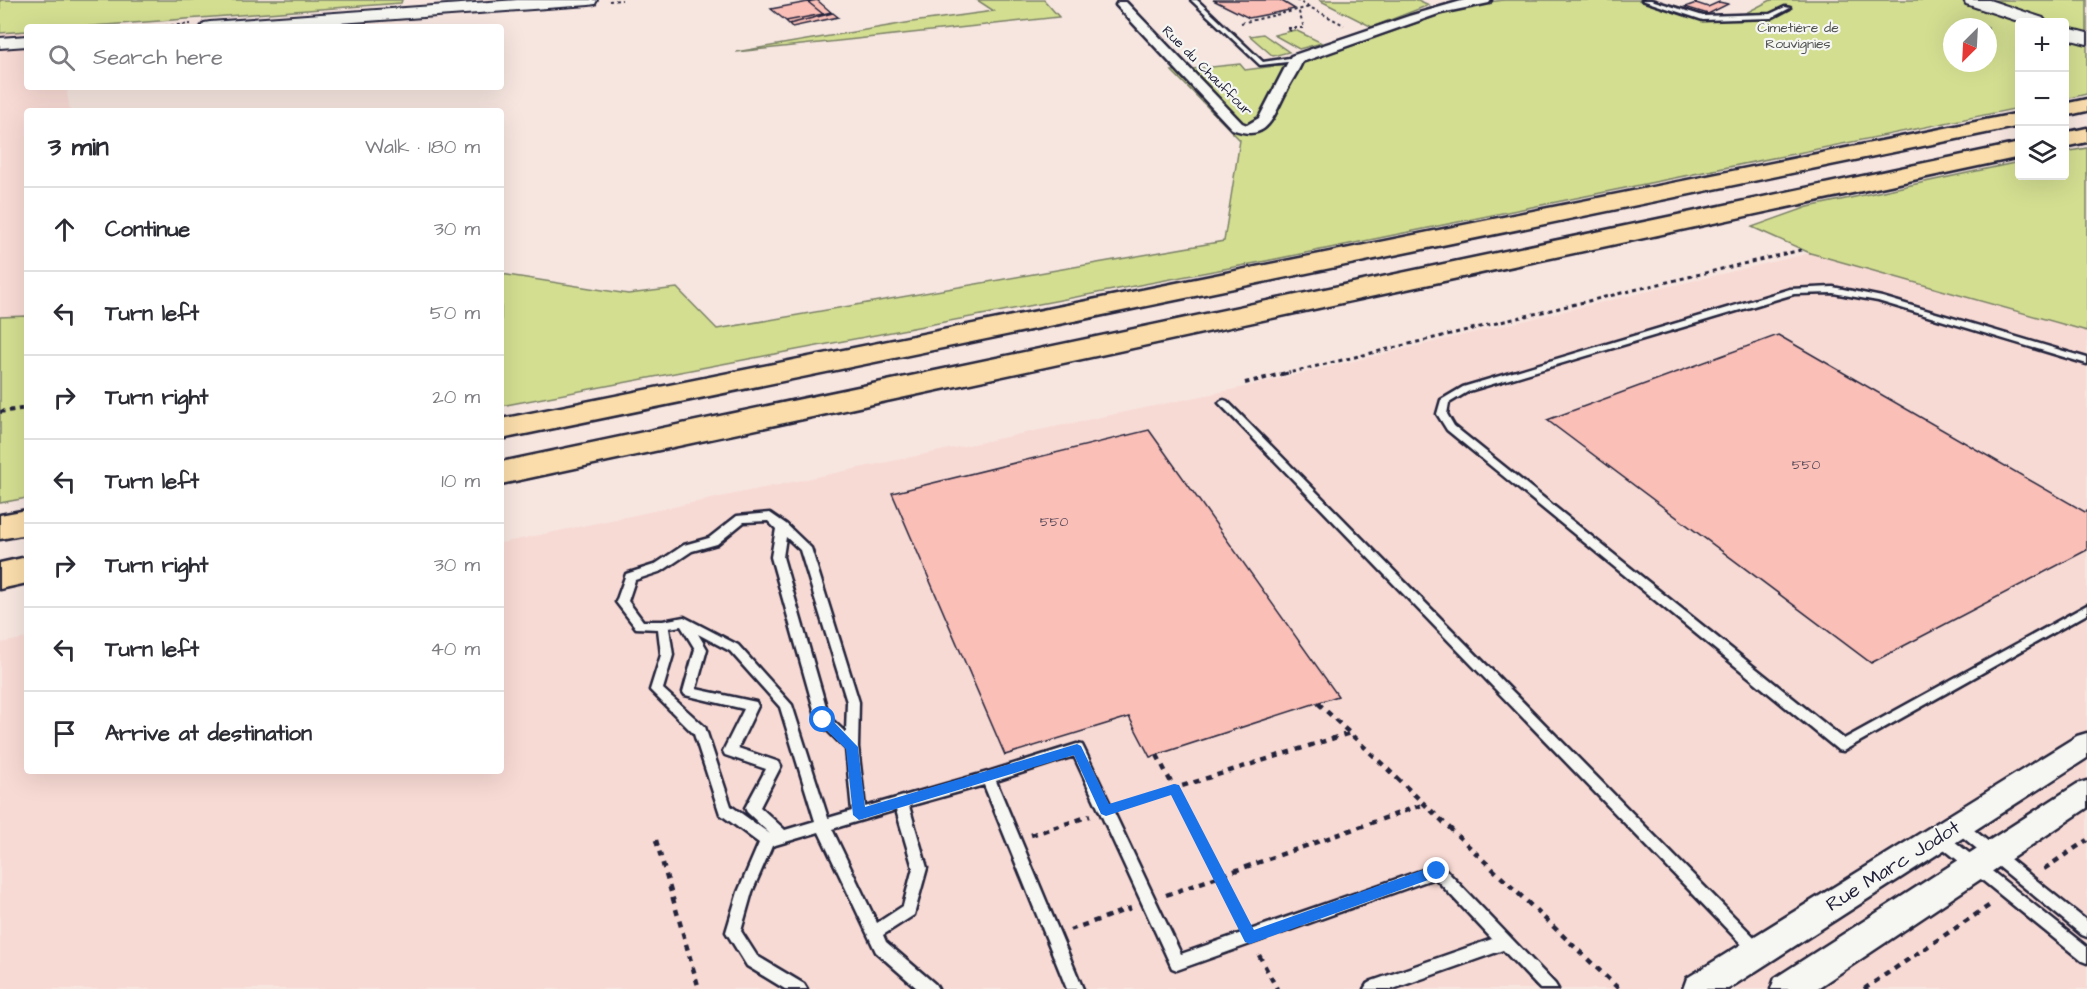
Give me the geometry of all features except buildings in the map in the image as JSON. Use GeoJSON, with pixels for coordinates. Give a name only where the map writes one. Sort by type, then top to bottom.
{"type":"FeatureCollection","features":[{"type":"Feature","properties":{"kind":"highway"},"geometry":{"type":"LineString","coordinates":[[2069,109],[2087,105]]}},
{"type":"Feature","properties":{"kind":"highway"},"geometry":{"type":"LineString","coordinates":[[504,428],[2015,120]]}},
{"type":"Feature","properties":{"kind":"highway"},"geometry":{"type":"LineString","coordinates":[[2069,139],[2087,135]]}},
{"type":"Feature","properties":{"kind":"highway"},"geometry":{"type":"LineString","coordinates":[[504,472],[2015,151]]}},
{"type":"Feature","properties":{"kind":"highway"},"geometry":{"type":"LineString","coordinates":[[0,527],[24,523]]}},
{"type":"Feature","properties":{"kind":"highway"},"geometry":{"type":"LineString","coordinates":[[0,576],[24,571]]}},
{"type":"Feature","properties":{"kind":"main road"},"geometry":{"type":"LineString","coordinates":[[500,5],[550,0]]}},
{"type":"Feature","properties":{"kind":"main road"},"geometry":{"type":"LineString","coordinates":[[250,24],[589,0]]}},
{"type":"Feature","properties":{"kind":"main road"},"geometry":{"type":"LineString","coordinates":[[1972,0],[2025,18]]}},
{"type":"Feature","properties":{"kind":"main road"},"geometry":{"type":"LineString","coordinates":[[2069,34],[2087,39]]}},
{"type":"Feature","properties":{"kind":"main road"},"geometry":{"type":"LineString","coordinates":[[0,43],[24,41]]}},
{"type":"Feature","properties":{"kind":"street"},"geometry":{"type":"LineString","coordinates":[[1296,59],[1429,12],[1485,0]]}},
{"type":"Feature","properties":{"kind":"street","name":"Rue du Chauffour"},"geometry":{"type":"LineString","coordinates":[[1122,5],[1174,62],[1237,126],[1243,129],[1254,128],[1270,115],[1296,59]]}},
{"type":"Feature","properties":{"kind":"street","name":"Rue Marc Jodot"},"geometry":{"type":"LineString","coordinates":[[1699,989],[2087,744]]}},
{"type":"Feature","properties":{"kind":"street"},"geometry":{"type":"LineString","coordinates":[[1786,989],[2087,793]]}},
{"type":"Feature","properties":{"kind":"lane"},"geometry":{"type":"LineString","coordinates":[[1194,0],[1262,64],[1296,59]]}},
{"type":"Feature","properties":{"kind":"lane"},"geometry":{"type":"LineString","coordinates":[[1645,0],[1703,18],[1771,16],[1787,8]]}},
{"type":"Feature","properties":{"kind":"lane"},"geometry":{"type":"LineString","coordinates":[[2087,361],[1879,299],[1848,292],[1803,289],[1705,315],[1466,389],[1449,397],[1443,408],[1444,420],[1450,428],[1843,746],[2087,609]]}},
{"type":"Feature","properties":{"kind":"lane"},"geometry":{"type":"LineString","coordinates":[[1224,403],[1758,952]]}},
{"type":"Feature","properties":{"kind":"lane"},"geometry":{"type":"LineString","coordinates":[[859,815],[852,747],[853,702],[806,548],[770,517],[741,519],[713,541],[688,548],[658,568],[630,577],[622,602],[640,626],[684,621],[734,648],[786,705],[823,825],[881,947],[930,989]]}},
{"type":"Feature","properties":{"kind":"lane"},"geometry":{"type":"LineString","coordinates":[[782,527],[777,557],[823,720],[852,747]]}},
{"type":"Feature","properties":{"kind":"lane"},"geometry":{"type":"LineString","coordinates":[[684,621],[701,649],[689,692],[752,706],[730,751],[774,766],[752,808],[782,836]]}},
{"type":"Feature","properties":{"kind":"lane"},"geometry":{"type":"LineString","coordinates":[[663,625],[667,656],[656,690],[700,732],[725,810],[767,841]]}},
{"type":"Feature","properties":{"kind":"lane"},"geometry":{"type":"LineString","coordinates":[[799,989],[752,961],[733,932],[745,892],[767,841],[988,778],[1077,749],[1177,963],[1437,871],[1550,989]]}},
{"type":"Feature","properties":{"kind":"lane"},"geometry":{"type":"LineString","coordinates":[[988,778],[1075,989]]}},
{"type":"Feature","properties":{"kind":"lane"},"geometry":{"type":"LineString","coordinates":[[874,933],[909,910],[920,868],[901,802]]}},
{"type":"Feature","properties":{"kind":"lane"},"geometry":{"type":"LineString","coordinates":[[1948,831],[1984,860],[2026,881],[2087,930]]}},
{"type":"Feature","properties":{"kind":"lane"},"geometry":{"type":"LineString","coordinates":[[1948,831],[1984,860],[2008,892],[2087,956]]}},
{"type":"Feature","properties":{"kind":"lane"},"geometry":{"type":"LineString","coordinates":[[1372,989],[1505,942]]}},
{"type":"Feature","properties":{"kind":"path"},"geometry":{"type":"LineString","coordinates":[[1296,0],[1366,36]]}},
{"type":"Feature","properties":{"kind":"path"},"geometry":{"type":"LineString","coordinates":[[1223,27],[1310,7]]}},
{"type":"Feature","properties":{"kind":"path"},"geometry":{"type":"LineString","coordinates":[[1291,31],[1287,28],[1304,27],[1298,9]]}},
{"type":"Feature","properties":{"kind":"path"},"geometry":{"type":"LineString","coordinates":[[1245,383],[1804,249]]}},
{"type":"Feature","properties":{"kind":"path"},"geometry":{"type":"LineString","coordinates":[[0,412],[24,408]]}},
{"type":"Feature","properties":{"kind":"path"},"geometry":{"type":"LineString","coordinates":[[1318,703],[1618,989]]}},
{"type":"Feature","properties":{"kind":"path"},"geometry":{"type":"LineString","coordinates":[[1013,840],[1350,733]]}},
{"type":"Feature","properties":{"kind":"path"},"geometry":{"type":"LineString","coordinates":[[1157,755],[1276,989]]}},
{"type":"Feature","properties":{"kind":"path"},"geometry":{"type":"LineString","coordinates":[[1053,936],[1425,804]]}},
{"type":"Feature","properties":{"kind":"path"},"geometry":{"type":"LineString","coordinates":[[656,840],[699,989]]}},
{"type":"Feature","properties":{"kind":"path"},"geometry":{"type":"LineString","coordinates":[[2026,881],[2087,840]]}},
{"type":"Feature","properties":{"kind":"path"},"geometry":{"type":"LineString","coordinates":[[1864,989],[2008,892]]}},
{"type":"Feature","properties":{"kind":"shaded area"},"geometry":{"type":"Polygon","coordinates":[[[0,0],[402,0],[401,3],[119,24],[24,24],[24,90],[66,90],[70,108],[24,108],[24,316],[0,317],[0,0]]]}},
{"type":"Feature","properties":{"kind":"shaded area"},"geometry":{"type":"Polygon","coordinates":[[[1810,253],[2087,331],[2087,989],[0,989],[0,643],[24,639],[24,774],[504,774],[504,542],[1244,387],[1810,253]]]}},
{"type":"Feature","properties":{"kind":"green space"},"geometry":{"type":"Polygon","coordinates":[[[0,0],[402,0],[401,3],[119,24],[24,24],[24,31],[0,33],[0,0]]]}},
{"type":"Feature","properties":{"kind":"green space"},"geometry":{"type":"Polygon","coordinates":[[[977,0],[1044,0],[1059,17],[736,52],[912,22],[994,11],[977,0]]]}},
{"type":"Feature","properties":{"kind":"green space"},"geometry":{"type":"Polygon","coordinates":[[[1319,0],[1418,0],[1429,5],[1372,27],[1319,0]]]}},
{"type":"Feature","properties":{"kind":"green space","name":"Cimetière de Rouvignies"},"geometry":{"type":"Polygon","coordinates":[[[1504,0],[1653,0],[1701,15],[1742,15],[1771,0],[2087,0],[2087,94],[2069,98],[2069,18],[2015,18],[2015,109],[1266,261],[504,405],[504,274],[628,294],[677,288],[717,329],[1224,241],[1240,140],[1172,71],[1240,64],[1245,70],[1305,62],[1472,4],[1504,0]]]}},
{"type":"Feature","properties":{"kind":"green space"},"geometry":{"type":"Polygon","coordinates":[[[1295,30],[1322,43],[1299,49],[1274,35],[1295,30]]]}},
{"type":"Feature","properties":{"kind":"green space"},"geometry":{"type":"Polygon","coordinates":[[[1263,34],[1289,52],[1273,56],[1250,36],[1263,34]]]}},
{"type":"Feature","properties":{"kind":"green space"},"geometry":{"type":"Polygon","coordinates":[[[2087,148],[2087,331],[1810,253],[1752,227],[1808,207],[2015,163],[2015,180],[2069,180],[2069,151],[2087,148]]]}},
{"type":"Feature","properties":{"kind":"green space"},"geometry":{"type":"Polygon","coordinates":[[[24,316],[24,499],[0,503],[0,317],[24,316]]]}},
{"type":"Feature","properties":{"kind":"route"},"geometry":{"type":"LineString","coordinates":[[823,720],[852,747],[859,815],[988,778],[1077,749],[1106,811],[1174,789],[1250,937],[1437,871]]}}]}
